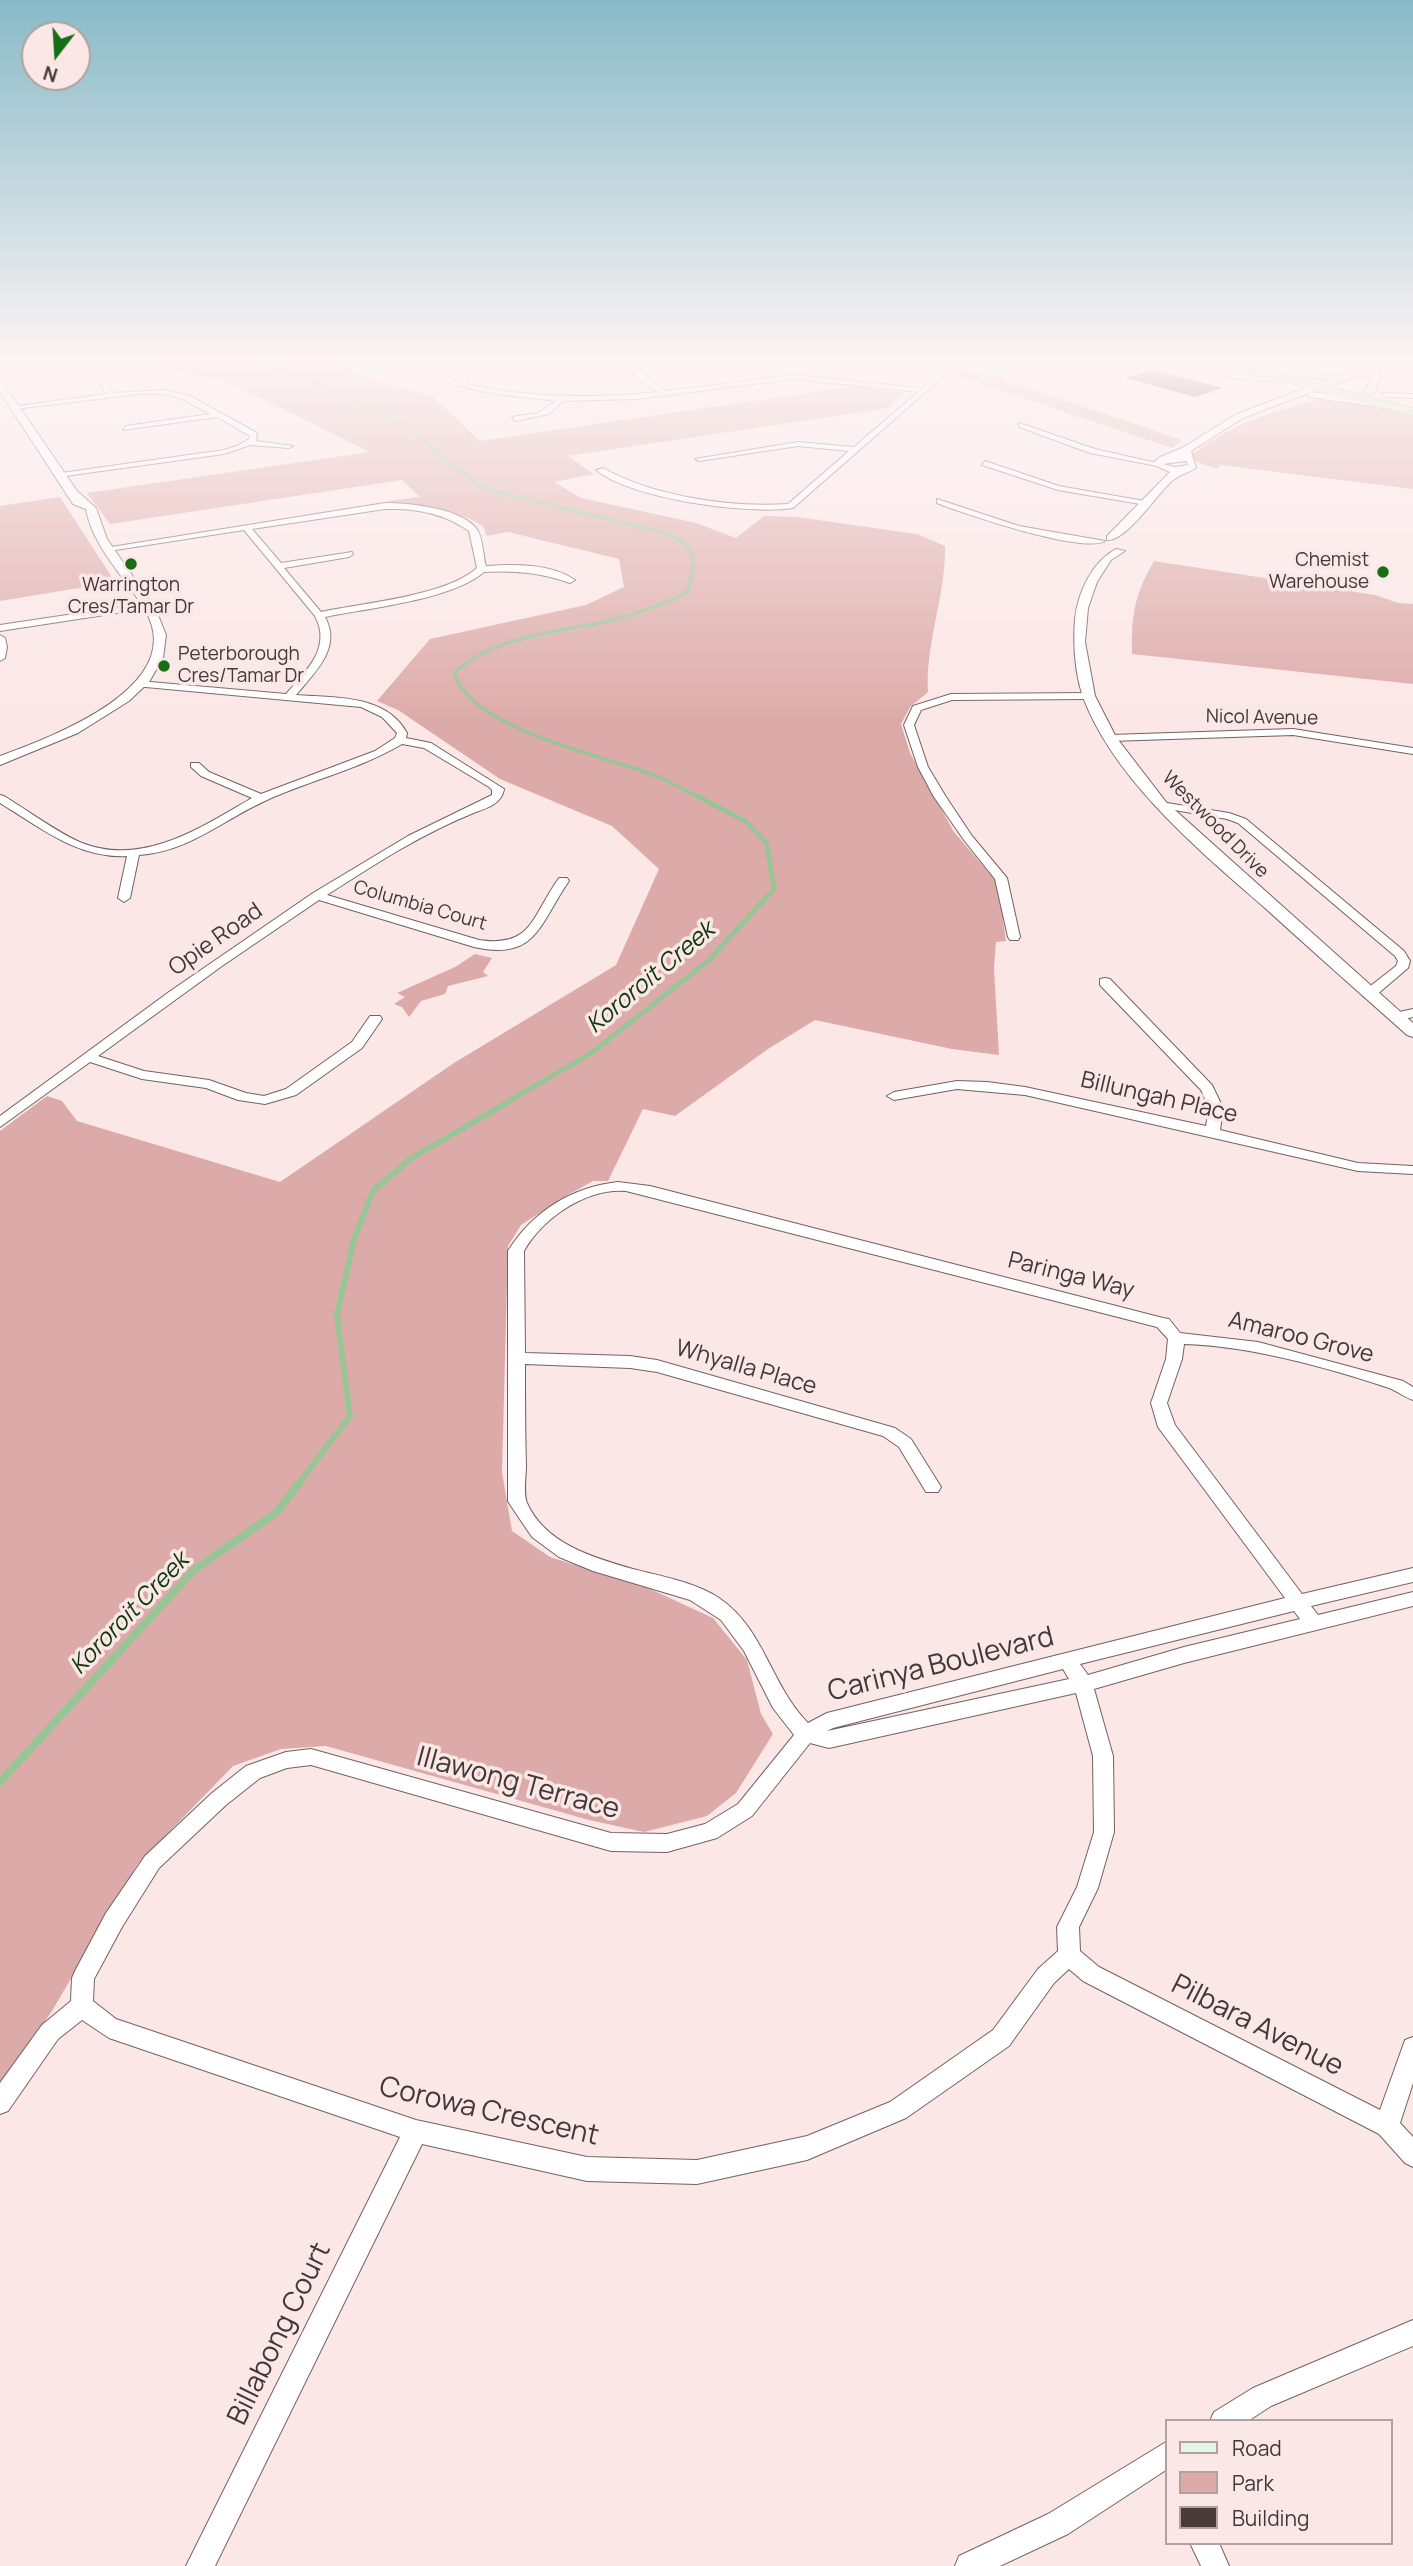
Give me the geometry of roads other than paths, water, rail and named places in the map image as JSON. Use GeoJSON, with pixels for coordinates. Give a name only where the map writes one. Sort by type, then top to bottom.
{"type":"FeatureCollection","features":[{"type":"Feature","properties":{"kind":"street"},"geometry":{"type":"LineString","coordinates":[[0,761],[74,730],[102,715],[137,686],[155,662],[160,639],[157,623],[92,516],[78,505],[65,482]]}},
{"type":"Feature","properties":{"kind":"street"},"geometry":{"type":"LineString","coordinates":[[621,482],[651,491],[781,507],[796,502],[819,482]]}},
{"type":"Feature","properties":{"kind":"street"},"geometry":{"type":"LineString","coordinates":[[1040,482],[1058,488],[1146,502]]}},
{"type":"Feature","properties":{"kind":"street"},"geometry":{"type":"LineString","coordinates":[[1126,542],[1156,482]]}},
{"type":"Feature","properties":{"kind":"street"},"geometry":{"type":"LineString","coordinates":[[940,500],[1007,526],[1104,546],[1126,542]]}},
{"type":"Feature","properties":{"kind":"street"},"geometry":{"type":"LineString","coordinates":[[109,548],[376,507],[419,508],[470,527],[475,533],[482,569],[476,577],[457,586],[319,615]]}},
{"type":"Feature","properties":{"kind":"street"},"geometry":{"type":"LineString","coordinates":[[246,527],[328,629],[327,646],[289,697]]}},
{"type":"Feature","properties":{"kind":"street"},"geometry":{"type":"LineString","coordinates":[[1104,546],[1126,542]]}},
{"type":"Feature","properties":{"kind":"street","name":"Westwood Drive"},"geometry":{"type":"LineString","coordinates":[[1104,546],[1082,608],[1079,642],[1089,696],[1113,742],[1161,805],[1413,1032]]}},
{"type":"Feature","properties":{"kind":"street"},"geometry":{"type":"LineString","coordinates":[[278,566],[349,554]]}},
{"type":"Feature","properties":{"kind":"street"},"geometry":{"type":"LineString","coordinates":[[482,569],[526,568],[553,573],[570,580]]}},
{"type":"Feature","properties":{"kind":"street"},"geometry":{"type":"LineString","coordinates":[[0,628],[146,604]]}},
{"type":"Feature","properties":{"kind":"street"},"geometry":{"type":"LineString","coordinates":[[0,638],[0,657]]}},
{"type":"Feature","properties":{"kind":"street"},"geometry":{"type":"LineString","coordinates":[[0,798],[79,846],[102,851],[134,852],[163,848],[190,839],[261,798],[379,753],[400,740],[402,733],[397,724],[370,707],[351,702],[137,686]]}},
{"type":"Feature","properties":{"kind":"street"},"geometry":{"type":"LineString","coordinates":[[1014,937],[1001,878],[968,838],[940,797],[923,767],[909,725],[918,708],[945,697],[1089,696]]}},
{"type":"Feature","properties":{"kind":"street","name":"Nicol Avenue"},"geometry":{"type":"LineString","coordinates":[[1113,742],[1293,732],[1413,751]]}},
{"type":"Feature","properties":{"kind":"street","name":"Nicol Avenue"},"geometry":{"type":"LineString","coordinates":[[1113,742],[1286,739],[1358,747],[1413,758]]}},
{"type":"Feature","properties":{"kind":"street","name":"Opie Road"},"geometry":{"type":"LineString","coordinates":[[0,1123],[88,1057],[317,896],[387,853],[468,810],[489,803],[492,795],[471,773],[427,745],[400,740]]}},
{"type":"Feature","properties":{"kind":"street"},"geometry":{"type":"LineString","coordinates":[[195,765],[205,774],[261,798]]}},
{"type":"Feature","properties":{"kind":"street"},"geometry":{"type":"LineString","coordinates":[[1161,805],[1229,816],[1242,821],[1400,954],[1404,961],[1402,968],[1369,994]]}},
{"type":"Feature","properties":{"kind":"street"},"geometry":{"type":"LineString","coordinates":[[124,898],[134,852]]}},
{"type":"Feature","properties":{"kind":"street","name":"Columbia Court"},"geometry":{"type":"LineString","coordinates":[[317,896],[478,944],[504,947],[519,944],[530,934],[550,896],[563,881]]}},
{"type":"Feature","properties":{"kind":"street"},"geometry":{"type":"LineString","coordinates":[[1105,982],[1207,1088],[1216,1108],[1212,1132]]}},
{"type":"Feature","properties":{"kind":"street"},"geometry":{"type":"LineString","coordinates":[[1395,1017],[1413,1013]]}},
{"type":"Feature","properties":{"kind":"street"},"geometry":{"type":"LineString","coordinates":[[88,1057],[142,1075],[209,1084],[243,1097],[265,1100],[291,1092],[357,1045],[375,1019]]}},
{"type":"Feature","properties":{"kind":"street","name":"Billungah Place"},"geometry":{"type":"LineString","coordinates":[[894,1096],[957,1085],[1025,1091],[1358,1167],[1413,1170]]}},
{"type":"Feature","properties":{"kind":"street","name":"Paringa Way"},"geometry":{"type":"LineString","coordinates":[[518,1358],[516,1251],[524,1234],[543,1218],[592,1190],[619,1186],[1163,1322],[1176,1338]]}},
{"type":"Feature","properties":{"kind":"street","name":"Amaroo Grove"},"geometry":{"type":"LineString","coordinates":[[1176,1338],[1202,1337],[1243,1345],[1398,1385],[1413,1394]]}},
{"type":"Feature","properties":{"kind":"street"},"geometry":{"type":"LineString","coordinates":[[1176,1338],[1174,1359],[1159,1403],[1167,1427],[1314,1624]]}},
{"type":"Feature","properties":{"kind":"street"},"geometry":{"type":"LineString","coordinates":[[518,1358],[516,1501],[539,1533],[568,1554],[709,1601],[735,1619],[755,1651],[774,1695],[790,1721],[806,1734]]}},
{"type":"Feature","properties":{"kind":"street","name":"Whyalla Place"},"geometry":{"type":"LineString","coordinates":[[518,1358],[630,1362],[657,1366],[889,1432],[905,1443],[932,1487]]}},
{"type":"Feature","properties":{"kind":"street","name":"Carinya Boulevard"},"geometry":{"type":"LineString","coordinates":[[806,1734],[827,1721],[1413,1575]]}},
{"type":"Feature","properties":{"kind":"street","name":"Carinya Boulevard"},"geometry":{"type":"LineString","coordinates":[[806,1734],[829,1740],[1083,1684],[1197,1652],[1413,1599]]}},
{"type":"Feature","properties":{"kind":"street"},"geometry":{"type":"LineString","coordinates":[[1068,1661],[1083,1684],[1103,1756],[1104,1832],[1087,1888],[1068,1927],[1069,1955]]}},
{"type":"Feature","properties":{"kind":"street","name":"Illawong Terrace"},"geometry":{"type":"LineString","coordinates":[[82,2006],[83,1978],[114,1920],[152,1862],[219,1799],[253,1772],[286,1760],[311,1757],[611,1842],[667,1843],[710,1832],[745,1810],[806,1734]]}},
{"type":"Feature","properties":{"kind":"street","name":"Pilbara Avenue"},"geometry":{"type":"LineString","coordinates":[[1069,1955],[1091,1974],[1387,2126],[1413,2155]]}},
{"type":"Feature","properties":{"kind":"street","name":"Corowa Crescent"},"geometry":{"type":"LineString","coordinates":[[82,2006],[109,2027],[416,2131],[587,2169],[696,2172],[807,2148],[898,2110],[1001,2038],[1046,1976],[1069,1955]]}},
{"type":"Feature","properties":{"kind":"street"},"geometry":{"type":"LineString","coordinates":[[0,2103],[50,2032],[82,2006]]}},
{"type":"Feature","properties":{"kind":"street"},"geometry":{"type":"LineString","coordinates":[[1387,2126],[1413,2048]]}},
{"type":"Feature","properties":{"kind":"street","name":"Billabong Court"},"geometry":{"type":"LineString","coordinates":[[200,2566],[416,2131]]}},
{"type":"Feature","properties":{"kind":"street"},"geometry":{"type":"LineString","coordinates":[[1226,2419],[1262,2397],[1413,2333]]}},
{"type":"Feature","properties":{"kind":"street"},"geometry":{"type":"LineString","coordinates":[[970,2566],[1058,2524],[1164,2461]]}},
{"type":"Feature","properties":{"kind":"street"},"geometry":{"type":"LineString","coordinates":[[1204,2545],[1215,2566]]}},
{"type":"Feature","properties":{"kind":"waterway","name":"Kororoit Creek"},"geometry":{"type":"LineString","coordinates":[[474,482],[512,496],[667,533],[689,550],[692,556],[692,571],[688,591],[680,596],[613,620],[508,643],[488,650],[454,673],[466,693],[486,711],[512,726],[656,776],[700,798]]}},
{"type":"Feature","properties":{"kind":"waterway","name":"Kororoit Creek"},"geometry":{"type":"LineString","coordinates":[[507,1102],[590,1054],[708,961],[774,889],[767,843],[745,821],[697,796]]}},
{"type":"Feature","properties":{"kind":"waterway","name":"Kororoit Creek"},"geometry":{"type":"LineString","coordinates":[[298,1484],[350,1416],[337,1315],[354,1239],[373,1191],[410,1159],[510,1101]]}},
{"type":"Feature","properties":{"kind":"waterway","name":"Kororoit Creek"},"geometry":{"type":"LineString","coordinates":[[0,1782],[194,1570],[277,1512],[299,1483]]}},
{"type":"Feature","properties":{"kind":"place","name":"Warrington Cres/Tamar Dr"},"geometry":{"type":"Point","coordinates":[131,564]}},
{"type":"Feature","properties":{"kind":"place","name":"Chemist Warehouse"},"geometry":{"type":"Point","coordinates":[1383,572]}},
{"type":"Feature","properties":{"kind":"place","name":"Peterborough Cres/Tamar Dr"},"geometry":{"type":"Point","coordinates":[164,666]}}]}
